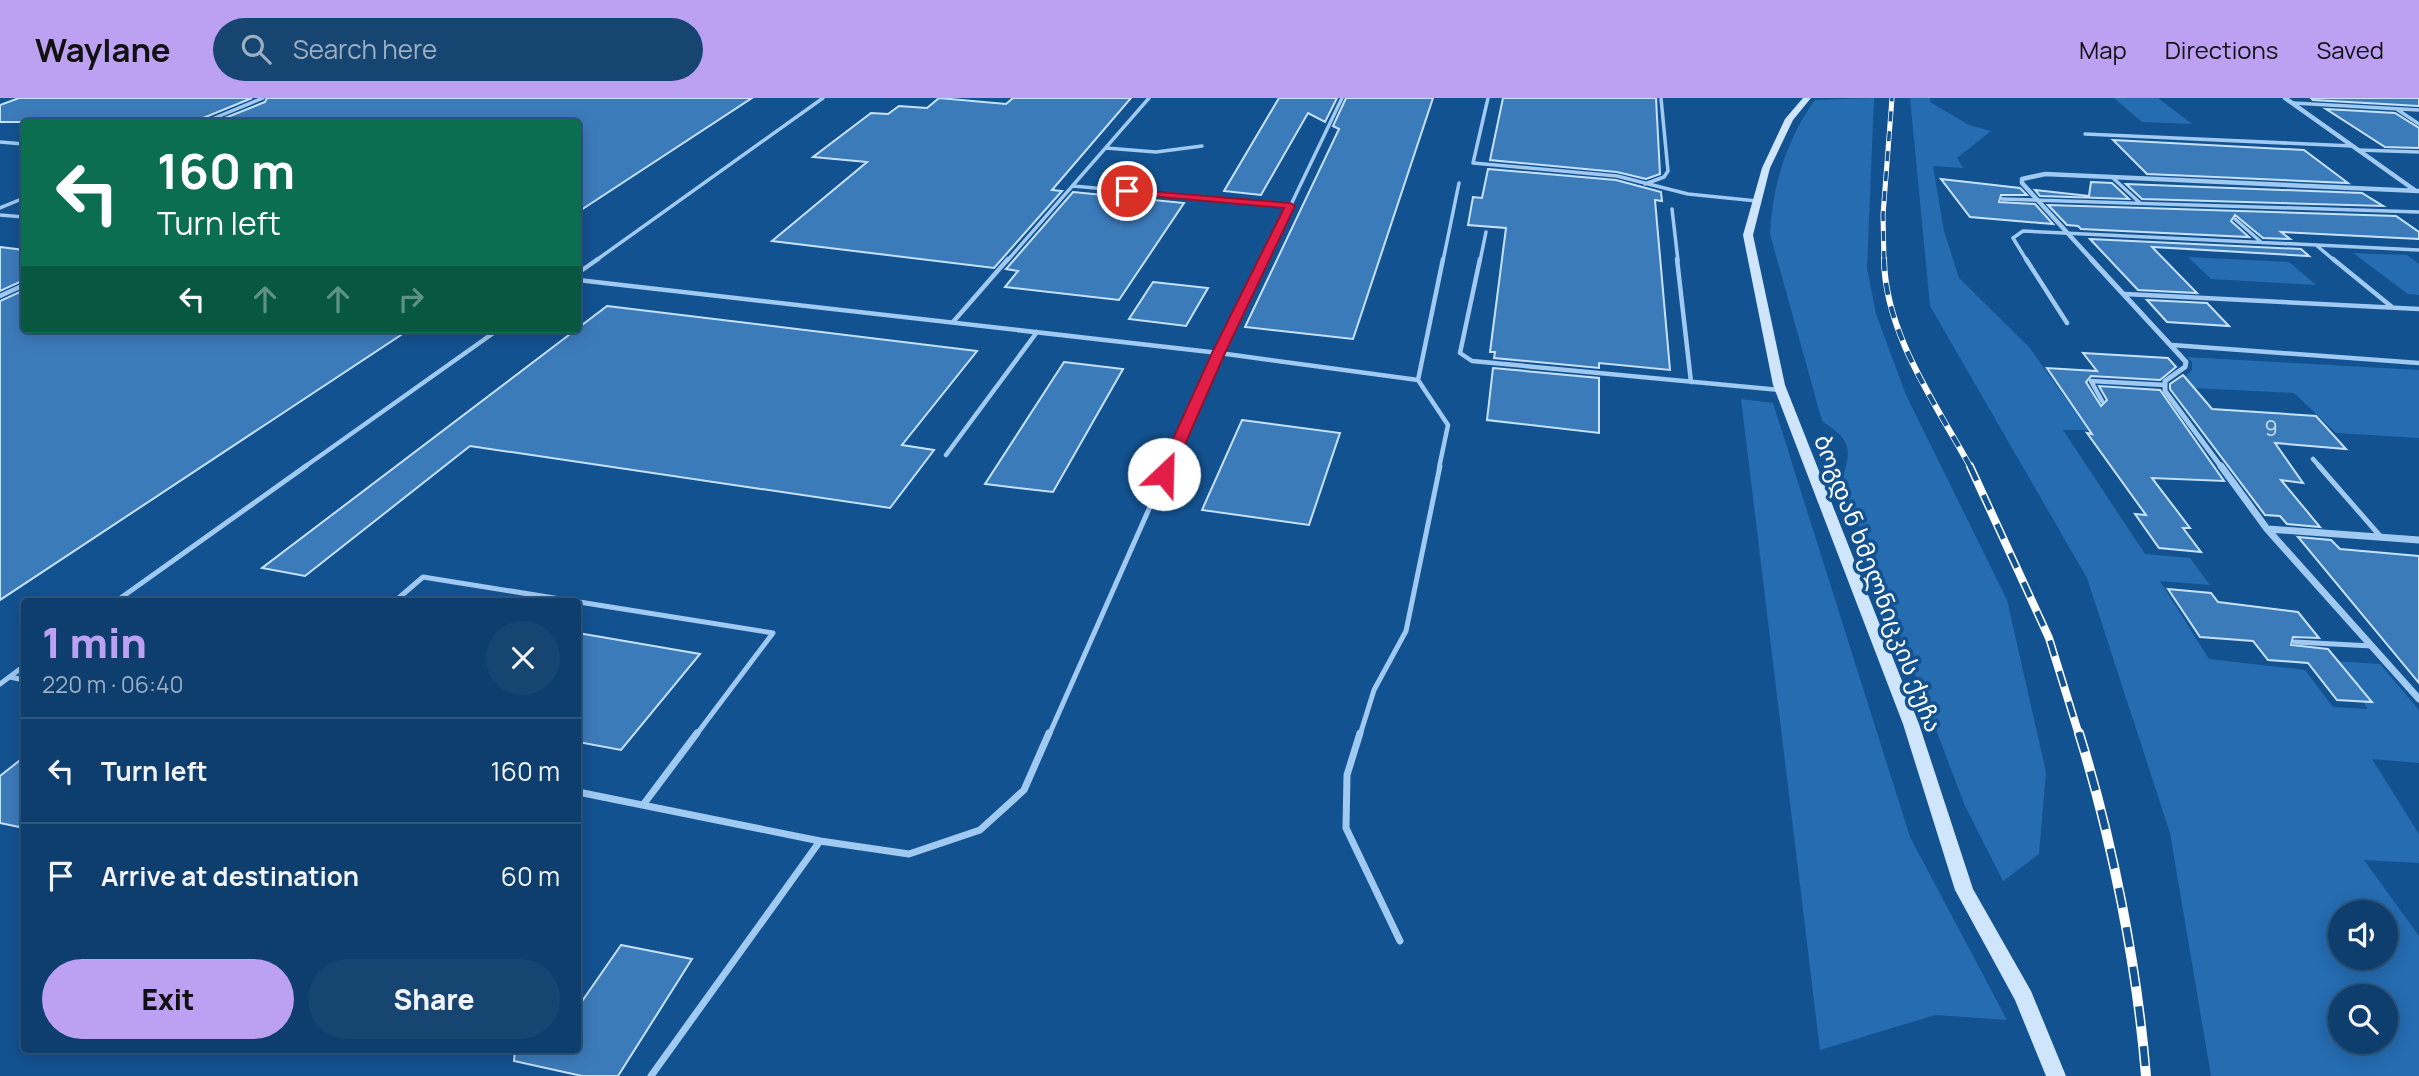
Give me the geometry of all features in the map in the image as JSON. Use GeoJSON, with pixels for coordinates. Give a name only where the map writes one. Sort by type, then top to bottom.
{"type":"FeatureCollection","features":[{"type":"Feature","properties":{"kind":"main road","name":"ბოგდან ხმელნიცკის ქუჩა"},"geometry":{"type":"LineString","coordinates":[[1807,98],[1789,119],[1766,168],[1748,235],[1781,391],[1911,724],[1964,890],[2024,997],[2056,1076]]}},
{"type":"Feature","properties":{"kind":"street"},"geometry":{"type":"LineString","coordinates":[[2285,98],[2418,192]]}},
{"type":"Feature","properties":{"kind":"street"},"geometry":{"type":"LineString","coordinates":[[2418,192],[2045,174],[2022,178],[2022,183],[2071,233],[2186,362],[2165,385],[2165,391],[2267,528],[2419,699]]}},
{"type":"Feature","properties":{"kind":"street"},"geometry":{"type":"LineString","coordinates":[[2267,528],[2419,540]]}},
{"type":"Feature","properties":{"kind":"lane"},"geometry":{"type":"LineString","coordinates":[[212,119],[263,98]]}},
{"type":"Feature","properties":{"kind":"lane"},"geometry":{"type":"LineString","coordinates":[[581,271],[823,98]]}},
{"type":"Feature","properties":{"kind":"lane"},"geometry":{"type":"LineString","coordinates":[[953,323],[1149,98]]}},
{"type":"Feature","properties":{"kind":"lane"},"geometry":{"type":"LineString","coordinates":[[581,793],[820,841],[909,854],[980,830],[1024,790],[1219,353],[1342,98]]}},
{"type":"Feature","properties":{"kind":"lane"},"geometry":{"type":"LineString","coordinates":[[1488,98],[1473,163],[1617,176],[1688,194],[1757,201]]}},
{"type":"Feature","properties":{"kind":"lane"},"geometry":{"type":"LineString","coordinates":[[1643,184],[1664,177],[1668,171],[1661,98]]}},
{"type":"Feature","properties":{"kind":"lane"},"geometry":{"type":"LineString","coordinates":[[2293,103],[2419,110]]}},
{"type":"Feature","properties":{"kind":"lane"},"geometry":{"type":"LineString","coordinates":[[2395,108],[2419,124]]}},
{"type":"Feature","properties":{"kind":"lane"},"geometry":{"type":"LineString","coordinates":[[2085,134],[2352,146]]}},
{"type":"Feature","properties":{"kind":"lane"},"geometry":{"type":"LineString","coordinates":[[0,142],[21,144]]}},
{"type":"Feature","properties":{"kind":"lane"},"geometry":{"type":"LineString","coordinates":[[1106,148],[1156,152],[1202,146]]}},
{"type":"Feature","properties":{"kind":"lane"},"geometry":{"type":"LineString","coordinates":[[2358,150],[2419,152]]}},
{"type":"Feature","properties":{"kind":"lane"},"geometry":{"type":"LineString","coordinates":[[2112,177],[2140,203]]}},
{"type":"Feature","properties":{"kind":"lane"},"geometry":{"type":"LineString","coordinates":[[1400,941],[1346,828],[1347,775],[1374,690],[1406,631],[1448,425],[1418,380],[1459,183]]}},
{"type":"Feature","properties":{"kind":"lane"},"geometry":{"type":"LineString","coordinates":[[1073,186],[1290,206]]}},
{"type":"Feature","properties":{"kind":"lane"},"geometry":{"type":"LineString","coordinates":[[2002,198],[2419,212]]}},
{"type":"Feature","properties":{"kind":"lane"},"geometry":{"type":"LineString","coordinates":[[0,208],[21,199]]}},
{"type":"Feature","properties":{"kind":"lane"},"geometry":{"type":"LineString","coordinates":[[1672,209],[1691,382]]}},
{"type":"Feature","properties":{"kind":"lane"},"geometry":{"type":"LineString","coordinates":[[0,215],[21,217]]}},
{"type":"Feature","properties":{"kind":"lane"},"geometry":{"type":"LineString","coordinates":[[2235,219],[2261,242]]}},
{"type":"Feature","properties":{"kind":"lane"},"geometry":{"type":"LineString","coordinates":[[2067,323],[2013,238],[2023,231],[2419,250]]}},
{"type":"Feature","properties":{"kind":"lane"},"geometry":{"type":"LineString","coordinates":[[1486,232],[1460,354],[1472,361],[1781,391]]}},
{"type":"Feature","properties":{"kind":"lane"},"geometry":{"type":"LineString","coordinates":[[2316,244],[2392,307]]}},
{"type":"Feature","properties":{"kind":"lane"},"geometry":{"type":"LineString","coordinates":[[581,280],[1219,353],[1418,380]]}},
{"type":"Feature","properties":{"kind":"lane"},"geometry":{"type":"LineString","coordinates":[[0,296],[21,286]]}},
{"type":"Feature","properties":{"kind":"lane"},"geometry":{"type":"LineString","coordinates":[[2125,294],[2419,309]]}},
{"type":"Feature","properties":{"kind":"lane"},"geometry":{"type":"LineString","coordinates":[[946,455],[1037,332]]}},
{"type":"Feature","properties":{"kind":"lane"},"geometry":{"type":"LineString","coordinates":[[121,598],[493,333]]}},
{"type":"Feature","properties":{"kind":"lane"},"geometry":{"type":"LineString","coordinates":[[2172,345],[2419,363]]}},
{"type":"Feature","properties":{"kind":"lane"},"geometry":{"type":"LineString","coordinates":[[2102,401],[2091,381],[2165,385]]}},
{"type":"Feature","properties":{"kind":"lane"},"geometry":{"type":"LineString","coordinates":[[2313,459],[2381,537]]}},
{"type":"Feature","properties":{"kind":"lane"},"geometry":{"type":"LineString","coordinates":[[399,598],[423,577],[554,598]]}},
{"type":"Feature","properties":{"kind":"lane"},"geometry":{"type":"LineString","coordinates":[[581,602],[773,633],[643,805]]}},
{"type":"Feature","properties":{"kind":"lane"},"geometry":{"type":"LineString","coordinates":[[2295,642],[2372,646]]}},
{"type":"Feature","properties":{"kind":"lane"},"geometry":{"type":"LineString","coordinates":[[0,684],[21,669]]}},
{"type":"Feature","properties":{"kind":"lane"},"geometry":{"type":"LineString","coordinates":[[10,677],[21,679]]}},
{"type":"Feature","properties":{"kind":"lane"},"geometry":{"type":"LineString","coordinates":[[651,1076],[820,841]]}},
{"type":"Feature","properties":{"kind":"shaded area"},"geometry":{"type":"Polygon","coordinates":[[[1874,98],[1867,268],[1876,314],[1906,395],[2007,600],[2046,772],[2039,854],[2003,881],[1965,806],[1842,482],[1847,446],[1839,434],[1822,421],[1770,234],[1774,199],[1783,164],[1796,130],[1815,100],[1874,98]]]}},
{"type":"Feature","properties":{"kind":"shaded area"},"geometry":{"type":"Polygon","coordinates":[[[1910,98],[1930,98],[1930,102],[1969,125],[1991,131],[1957,158],[1963,168],[1933,166],[1944,231],[1959,278],[2029,347],[2088,430],[2063,430],[2145,554],[2190,558],[2210,585],[2160,581],[2209,659],[2305,670],[2333,707],[2368,709],[2332,661],[2380,664],[2419,710],[2419,763],[2372,759],[2419,834],[2419,863],[2364,860],[2393,900],[2328,900],[2328,970],[2398,970],[2398,907],[2419,936],[2419,1076],[2211,1076],[2170,833],[2087,578],[1930,306],[1910,98]]]}},
{"type":"Feature","properties":{"kind":"shaded area"},"geometry":{"type":"Polygon","coordinates":[[[2114,98],[2158,98],[2192,124],[2142,122],[2114,98]]]}},
{"type":"Feature","properties":{"kind":"shaded area"},"geometry":{"type":"Polygon","coordinates":[[[2353,253],[2407,255],[2419,264],[2419,295],[2408,294],[2353,253]]]}},
{"type":"Feature","properties":{"kind":"shaded area"},"geometry":{"type":"Polygon","coordinates":[[[2188,257],[2289,262],[2316,285],[2211,279],[2188,257]]]}},
{"type":"Feature","properties":{"kind":"shaded area"},"geometry":{"type":"Polygon","coordinates":[[[2187,357],[2419,370],[2419,438],[2336,433],[2294,393],[2175,387],[2192,370],[2192,362],[2187,357]]]}},
{"type":"Feature","properties":{"kind":"shaded area"},"geometry":{"type":"Polygon","coordinates":[[[1741,399],[1773,403],[1910,837],[2007,1020],[1935,1015],[1820,1050],[1741,399]]]}},
{"type":"Feature","properties":{"kind":"building"},"geometry":{"type":"Polygon","coordinates":[[[19,98],[252,98],[202,119],[21,119],[21,122],[0,122],[0,105],[19,98]]]}},
{"type":"Feature","properties":{"kind":"building"},"geometry":{"type":"Polygon","coordinates":[[[267,98],[752,98],[581,210],[581,119],[222,119],[265,102],[267,98]]]}},
{"type":"Feature","properties":{"kind":"building"},"geometry":{"type":"Polygon","coordinates":[[[939,98],[1006,104],[1013,98],[1131,98],[1052,190],[1062,191],[994,268],[772,241],[867,162],[813,157],[871,113],[888,114],[899,106],[927,108],[939,98]]]}},
{"type":"Feature","properties":{"kind":"building"},"geometry":{"type":"Polygon","coordinates":[[[1279,98],[1337,98],[1325,122],[1308,113],[1261,195],[1224,191],[1279,98]]]}},
{"type":"Feature","properties":{"kind":"building"},"geometry":{"type":"Polygon","coordinates":[[[1346,98],[1433,98],[1353,339],[1245,327],[1339,129],[1333,126],[1346,98]]]}},
{"type":"Feature","properties":{"kind":"building"},"geometry":{"type":"Polygon","coordinates":[[[1503,98],[1656,98],[1660,174],[1646,179],[1617,172],[1490,160],[1503,98]]]}},
{"type":"Feature","properties":{"kind":"building"},"geometry":{"type":"Polygon","coordinates":[[[2311,98],[2419,98],[2419,106],[2313,100],[2311,98]]]}},
{"type":"Feature","properties":{"kind":"building"},"geometry":{"type":"Polygon","coordinates":[[[2326,109],[2395,113],[2419,128],[2419,148],[2385,147],[2326,109]]]}},
{"type":"Feature","properties":{"kind":"building"},"geometry":{"type":"Polygon","coordinates":[[[2113,140],[2304,150],[2348,183],[2147,174],[2113,140]]]}},
{"type":"Feature","properties":{"kind":"building"},"geometry":{"type":"Polygon","coordinates":[[[1488,169],[1616,180],[1661,192],[1662,201],[1655,200],[1670,370],[1599,363],[1599,368],[1494,358],[1495,352],[1490,352],[1506,228],[1468,225],[1473,197],[1482,198],[1488,169]]]}},
{"type":"Feature","properties":{"kind":"building"},"geometry":{"type":"Polygon","coordinates":[[[1941,179],[2020,188],[2027,195],[2001,195],[1999,202],[2035,204],[2053,224],[1970,217],[1941,179]]]}},
{"type":"Feature","properties":{"kind":"building"},"geometry":{"type":"Polygon","coordinates":[[[2091,182],[2112,183],[2129,199],[2040,196],[2035,190],[2089,196],[2091,182]]]}},
{"type":"Feature","properties":{"kind":"building"},"geometry":{"type":"Polygon","coordinates":[[[2126,184],[2362,193],[2383,206],[2142,199],[2126,184]]]}},
{"type":"Feature","properties":{"kind":"building"},"geometry":{"type":"Polygon","coordinates":[[[1073,192],[1184,203],[1119,300],[1005,287],[1018,271],[1006,269],[1073,192]]]}},
{"type":"Feature","properties":{"kind":"building"},"geometry":{"type":"Polygon","coordinates":[[[2048,205],[2396,216],[2419,232],[2419,239],[2281,232],[2290,239],[2263,238],[2235,215],[2231,221],[2249,237],[2081,229],[2067,225],[2048,205]]]}},
{"type":"Feature","properties":{"kind":"building"},"geometry":{"type":"Polygon","coordinates":[[[2090,239],[2301,249],[2309,256],[2152,247],[2197,293],[2138,290],[2090,239]]]}},
{"type":"Feature","properties":{"kind":"building"},"geometry":{"type":"Polygon","coordinates":[[[0,247],[21,250],[21,281],[0,291],[0,247]]]}},
{"type":"Feature","properties":{"kind":"building"},"geometry":{"type":"Polygon","coordinates":[[[1153,282],[1208,288],[1186,326],[1129,319],[1153,282]]]}},
{"type":"Feature","properties":{"kind":"building"},"geometry":{"type":"Polygon","coordinates":[[[21,291],[21,333],[404,333],[0,600],[0,301],[21,291]]]}},
{"type":"Feature","properties":{"kind":"building"},"geometry":{"type":"Polygon","coordinates":[[[2147,300],[2207,303],[2229,326],[2167,322],[2147,300]]]}},
{"type":"Feature","properties":{"kind":"building"},"geometry":{"type":"Polygon","coordinates":[[[607,306],[977,351],[902,445],[934,450],[890,508],[470,446],[305,576],[262,568],[571,333],[581,333],[581,326],[607,306]]]}},
{"type":"Feature","properties":{"kind":"building"},"geometry":{"type":"Polygon","coordinates":[[[2083,353],[2168,358],[2176,367],[2160,380],[2091,376],[2086,382],[2101,406],[2107,400],[2099,386],[2160,390],[2224,481],[2152,478],[2190,528],[2183,528],[2201,552],[2159,548],[2135,514],[2146,515],[2087,433],[2092,434],[2047,368],[2097,371],[2083,353]]]}},
{"type":"Feature","properties":{"kind":"building"},"geometry":{"type":"Polygon","coordinates":[[[1064,362],[1123,369],[1053,492],[985,484],[1064,362]]]}},
{"type":"Feature","properties":{"kind":"building"},"geometry":{"type":"Polygon","coordinates":[[[1493,368],[1599,378],[1599,433],[1487,420],[1493,368]]]}},
{"type":"Feature","properties":{"kind":"building"},"geometry":{"type":"Polygon","coordinates":[[[2183,375],[2212,409],[2316,416],[2346,449],[2275,443],[2303,483],[2281,480],[2320,527],[2287,524],[2280,516],[2265,515],[2170,389],[2170,384],[2183,375]]]}},
{"type":"Feature","properties":{"kind":"building"},"geometry":{"type":"Polygon","coordinates":[[[1242,420],[1340,433],[1309,525],[1202,510],[1242,420]]]}},
{"type":"Feature","properties":{"kind":"building"},"geometry":{"type":"Polygon","coordinates":[[[2298,537],[2331,540],[2340,549],[2419,556],[2419,683],[2298,537]]]}},
{"type":"Feature","properties":{"kind":"building"},"geometry":{"type":"Polygon","coordinates":[[[2168,589],[2211,593],[2218,602],[2298,612],[2319,638],[2293,637],[2291,645],[2328,649],[2372,702],[2337,700],[2308,663],[2268,660],[2253,641],[2200,637],[2168,589]]]}},
{"type":"Feature","properties":{"kind":"building"},"geometry":{"type":"Polygon","coordinates":[[[581,634],[700,654],[621,750],[581,743],[581,634]]]}},
{"type":"Feature","properties":{"kind":"building"},"geometry":{"type":"Polygon","coordinates":[[[21,759],[21,827],[0,823],[0,776],[21,759]]]}},
{"type":"Feature","properties":{"kind":"building"},"geometry":{"type":"Polygon","coordinates":[[[621,945],[692,959],[618,1076],[582,1076],[514,1061],[515,1053],[581,1053],[581,1003],[621,945]]]}},
{"type":"Feature","properties":{"kind":"railway"},"geometry":{"type":"LineString","coordinates":[[1884,261],[1883,215],[1892,98]]}},
{"type":"Feature","properties":{"kind":"railway"},"geometry":{"type":"LineString","coordinates":[[1884,259],[1893,314],[1903,341],[1928,394],[1971,467]]}},
{"type":"Feature","properties":{"kind":"railway"},"geometry":{"type":"LineString","coordinates":[[1971,467],[2049,638],[2079,735]]}},
{"type":"Feature","properties":{"kind":"railway"},"geometry":{"type":"LineString","coordinates":[[2079,733],[2122,903],[2146,1076]]}},
{"type":"Feature","properties":{"kind":"route"},"geometry":{"type":"LineString","coordinates":[[1127,191],[1290,206],[1164,474]]}}]}
